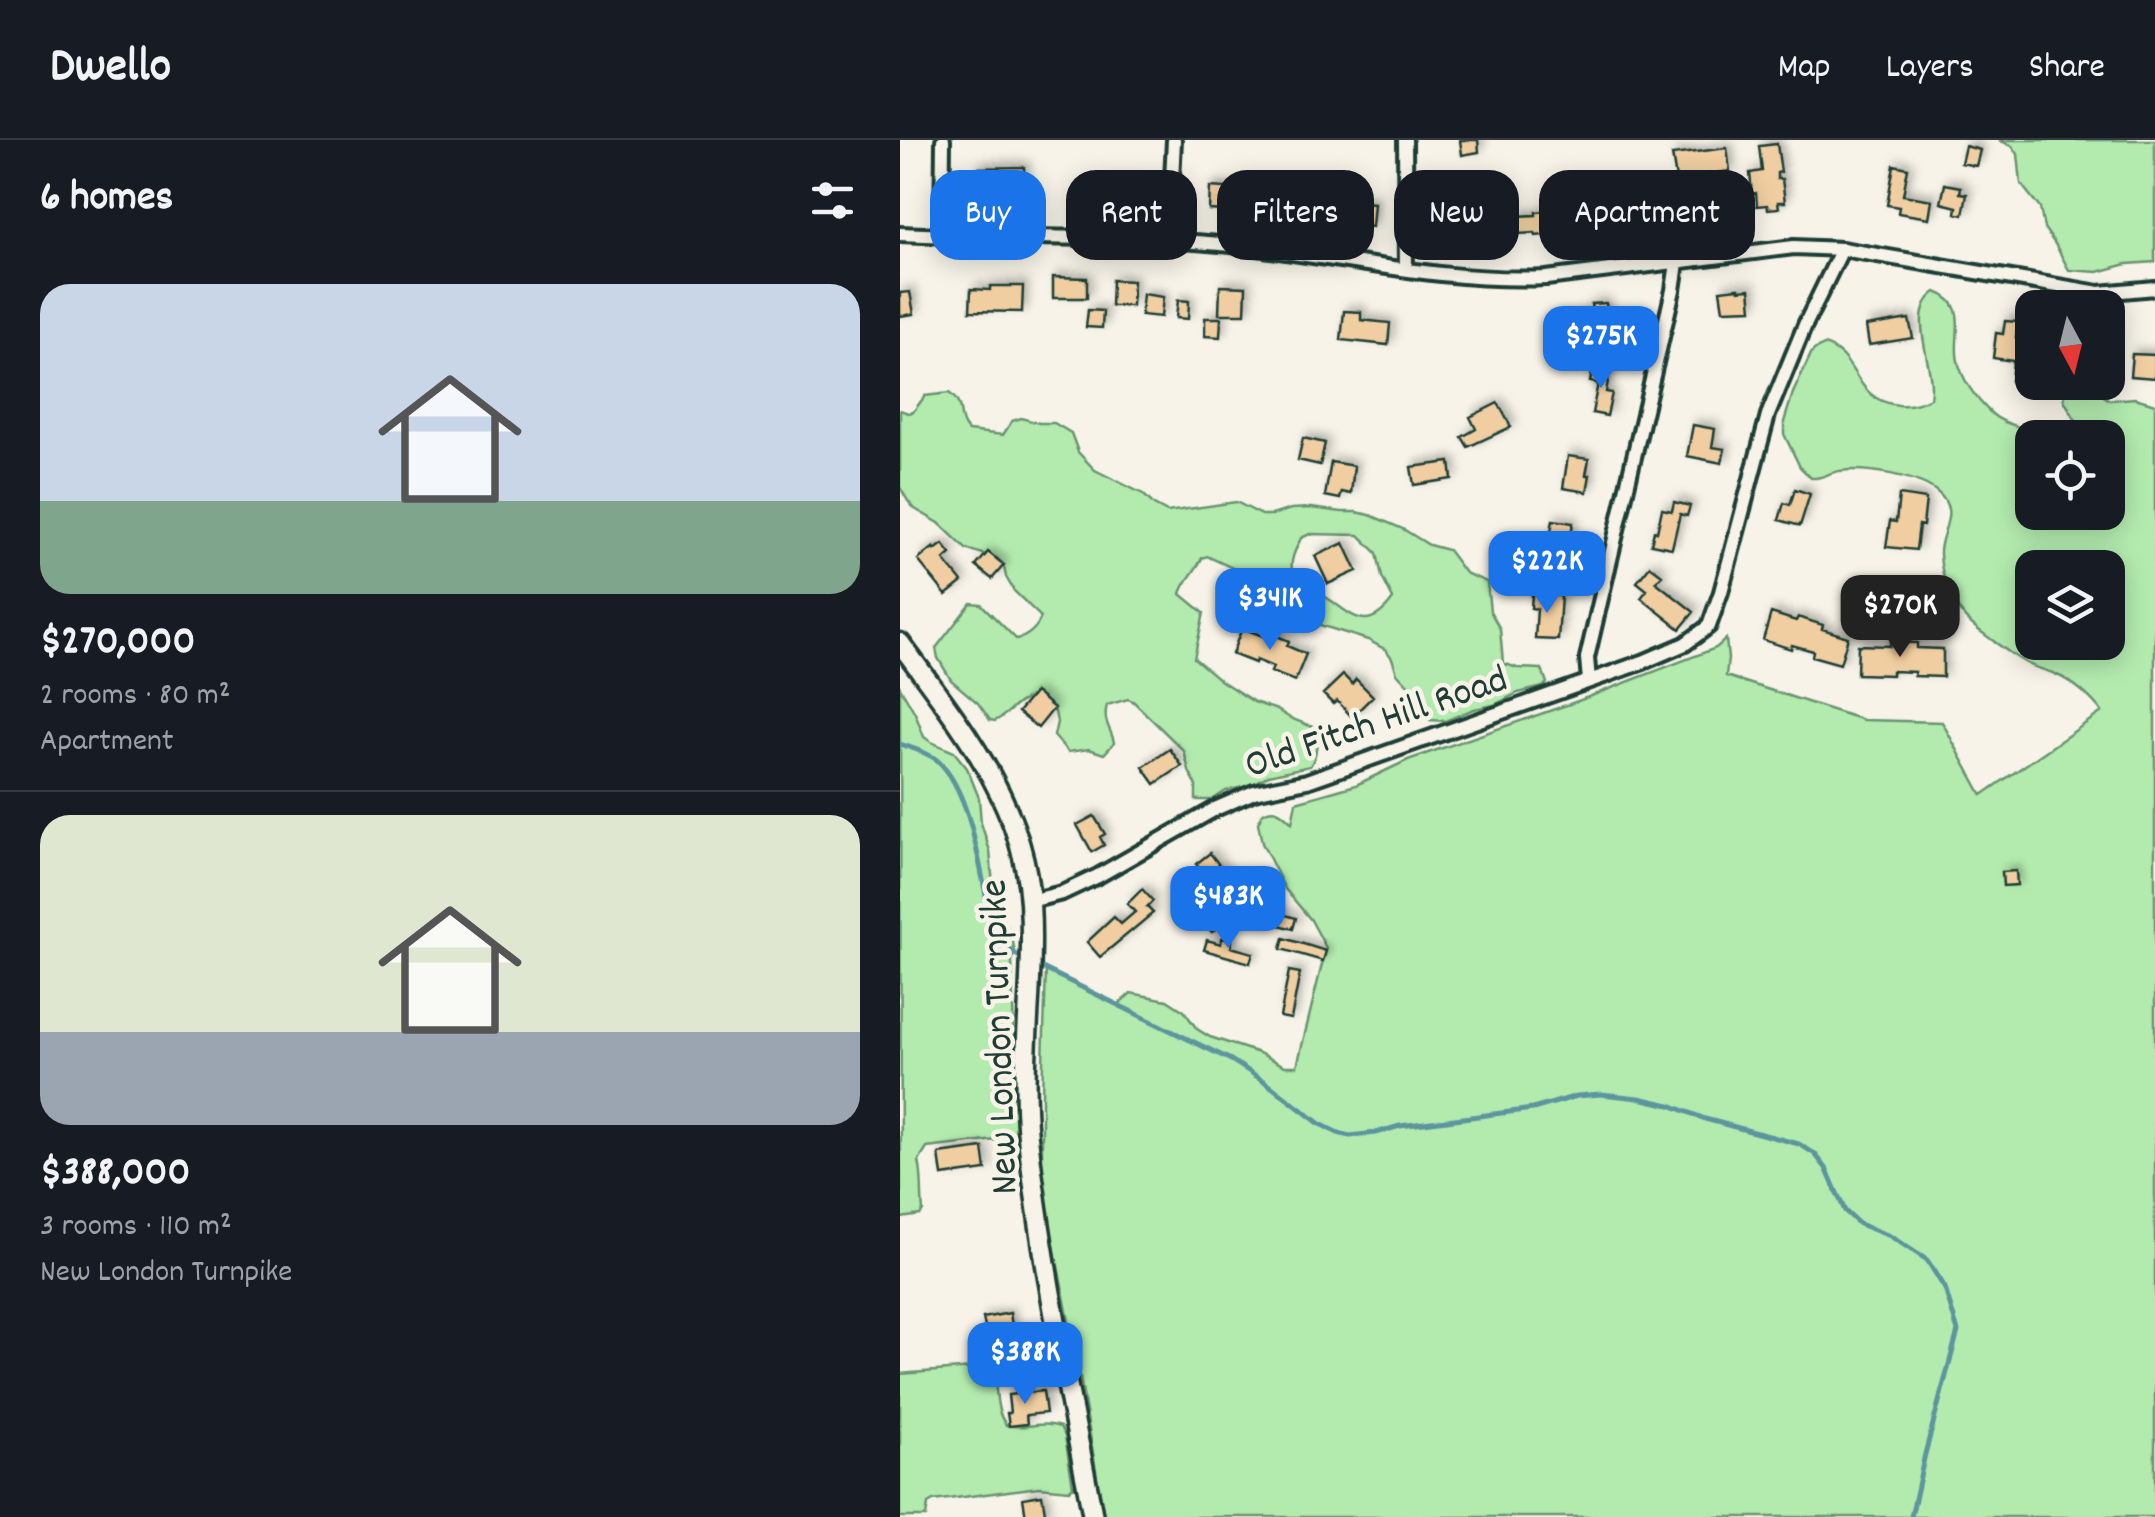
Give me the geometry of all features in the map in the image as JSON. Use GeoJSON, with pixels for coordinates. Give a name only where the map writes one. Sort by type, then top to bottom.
{"type":"FeatureCollection","features":[{"type":"Feature","properties":{"kind":"main road","name":"New London Turnpike"},"geometry":{"type":"LineString","coordinates":[[900,643],[967,734],[996,784],[1024,861],[1030,901],[1025,1073],[1028,1131],[1036,1198],[1093,1517]]}},
{"type":"Feature","properties":{"kind":"street"},"geometry":{"type":"LineString","coordinates":[[943,140],[943,170]]}},
{"type":"Feature","properties":{"kind":"street"},"geometry":{"type":"LineString","coordinates":[[1173,170],[1174,140]]}},
{"type":"Feature","properties":{"kind":"street"},"geometry":{"type":"LineString","coordinates":[[1406,140],[1406,269]]}},
{"type":"Feature","properties":{"kind":"street"},"geometry":{"type":"LineString","coordinates":[[900,234],[930,235]]}},
{"type":"Feature","properties":{"kind":"street"},"geometry":{"type":"LineString","coordinates":[[1197,242],[1514,280],[1794,247],[1842,249],[2100,293],[2155,288]]}},
{"type":"Feature","properties":{"kind":"street","name":"Old Fitch Hill Road"},"geometry":{"type":"LineString","coordinates":[[1030,901],[1062,893],[1098,876],[1214,809],[1254,792],[1308,780],[1643,662],[1685,644],[1709,626],[1768,415],[1842,249]]}},
{"type":"Feature","properties":{"kind":"street"},"geometry":{"type":"LineString","coordinates":[[1589,681],[1587,658],[1677,263]]}},
{"type":"Feature","properties":{"kind":"street"},"geometry":{"type":"LineString","coordinates":[[984,1356],[1061,1346]]}},
{"type":"Feature","properties":{"kind":"green space"},"geometry":{"type":"Polygon","coordinates":[[[1999,140],[2155,140],[2155,262],[2098,272],[2069,270],[2044,228],[2040,208],[2021,184],[2018,154],[1999,140]]]}},
{"type":"Feature","properties":{"kind":"green space"},"geometry":{"type":"Polygon","coordinates":[[[1936,292],[1953,305],[1958,322],[1958,361],[1967,383],[1992,414],[2015,425],[2015,530],[2125,530],[2125,420],[2076,420],[2064,400],[2135,398],[2155,404],[2155,1517],[1104,1517],[1042,1186],[1046,969],[1118,1005],[1131,993],[1167,1000],[1210,1037],[1285,1066],[1297,1066],[1326,948],[1311,920],[1285,889],[1262,843],[1258,823],[1262,814],[1275,811],[1292,823],[1296,802],[1356,785],[1408,760],[1578,701],[1716,648],[1726,639],[1726,676],[1863,720],[1942,722],[1982,795],[2102,712],[2074,685],[2021,660],[2125,660],[2125,550],[2015,550],[2015,656],[1977,629],[1949,591],[1940,554],[1947,506],[1936,491],[1904,477],[1876,472],[1850,470],[1811,478],[1800,467],[1784,434],[1793,393],[1811,354],[1824,345],[1844,358],[1872,395],[1883,401],[1907,405],[1930,398],[1923,313],[1936,292]]]}},
{"type":"Feature","properties":{"kind":"green space"},"geometry":{"type":"Polygon","coordinates":[[[949,393],[957,402],[968,431],[1003,435],[1012,421],[1021,418],[1054,423],[1071,433],[1078,452],[1095,470],[1143,494],[1167,512],[1236,502],[1262,515],[1311,508],[1356,512],[1403,529],[1429,545],[1448,550],[1465,573],[1487,582],[1490,611],[1500,629],[1503,663],[1542,669],[1547,683],[1445,721],[1430,720],[1386,650],[1268,602],[1259,595],[1252,577],[1207,556],[1181,594],[1204,613],[1194,658],[1254,702],[1313,727],[1316,747],[1310,766],[1269,775],[1212,800],[1196,800],[1196,785],[1184,751],[1128,699],[1107,705],[1106,721],[1114,743],[1104,754],[1089,749],[1068,752],[1054,736],[1055,712],[1034,696],[995,721],[990,720],[978,703],[951,680],[936,648],[971,603],[981,604],[1016,639],[1032,631],[1041,617],[1014,591],[997,558],[966,549],[939,523],[915,509],[900,487],[900,410],[913,412],[925,396],[949,393]],[[1310,534],[1301,538],[1292,565],[1296,578],[1304,584],[1357,618],[1366,619],[1383,611],[1393,599],[1382,577],[1377,553],[1359,535],[1310,534]]]}},
{"type":"Feature","properties":{"kind":"green space"},"geometry":{"type":"Polygon","coordinates":[[[900,687],[924,737],[954,752],[967,768],[979,798],[993,886],[1015,952],[1012,960],[1016,1134],[1014,1138],[927,1148],[919,1161],[923,1211],[901,1218],[900,687]]]}},
{"type":"Feature","properties":{"kind":"green space"},"geometry":{"type":"Polygon","coordinates":[[[973,1368],[991,1375],[1006,1425],[1060,1427],[1073,1486],[1069,1490],[1039,1487],[933,1501],[928,1504],[926,1517],[900,1517],[900,1374],[973,1368]]]}},
{"type":"Feature","properties":{"kind":"building"},"geometry":{"type":"Polygon","coordinates":[[[1460,140],[1478,140],[1479,152],[1462,155],[1460,140]]]}},
{"type":"Feature","properties":{"kind":"building"},"geometry":{"type":"Polygon","coordinates":[[[1777,144],[1781,172],[1777,179],[1782,179],[1785,202],[1778,202],[1779,208],[1757,206],[1755,172],[1762,171],[1759,146],[1777,144]]]}},
{"type":"Feature","properties":{"kind":"building"},"geometry":{"type":"Polygon","coordinates":[[[1965,146],[1980,150],[1976,166],[1961,163],[1965,146]]]}},
{"type":"Feature","properties":{"kind":"building"},"geometry":{"type":"Polygon","coordinates":[[[1727,148],[1730,170],[1674,170],[1672,155],[1727,148]]]}},
{"type":"Feature","properties":{"kind":"building"},"geometry":{"type":"Polygon","coordinates":[[[1894,165],[1908,168],[1903,195],[1932,200],[1929,218],[1898,213],[1899,207],[1887,205],[1894,165]]]}},
{"type":"Feature","properties":{"kind":"building"},"geometry":{"type":"Polygon","coordinates":[[[1024,167],[1024,170],[976,170],[1024,167]]]}},
{"type":"Feature","properties":{"kind":"building"},"geometry":{"type":"Polygon","coordinates":[[[1945,184],[1961,187],[1960,193],[1967,194],[1963,215],[1956,213],[1957,207],[1941,203],[1945,184]]]}},
{"type":"Feature","properties":{"kind":"building"},"geometry":{"type":"Polygon","coordinates":[[[1210,187],[1217,188],[1217,211],[1209,210],[1210,187]]]}},
{"type":"Feature","properties":{"kind":"building"},"geometry":{"type":"Polygon","coordinates":[[[1539,212],[1539,236],[1519,234],[1519,216],[1539,212]]]}},
{"type":"Feature","properties":{"kind":"building"},"geometry":{"type":"Polygon","coordinates":[[[1053,277],[1087,278],[1087,298],[1053,298],[1053,277]]]}},
{"type":"Feature","properties":{"kind":"building"},"geometry":{"type":"Polygon","coordinates":[[[1112,280],[1133,281],[1132,306],[1111,306],[1112,280]]]}},
{"type":"Feature","properties":{"kind":"building"},"geometry":{"type":"Polygon","coordinates":[[[990,286],[1023,286],[1022,312],[970,311],[971,289],[990,290],[990,286]]]}},
{"type":"Feature","properties":{"kind":"building"},"geometry":{"type":"Polygon","coordinates":[[[1220,286],[1246,287],[1245,314],[1219,314],[1220,286]]]}},
{"type":"Feature","properties":{"kind":"building"},"geometry":{"type":"Polygon","coordinates":[[[1750,289],[1752,309],[1723,310],[1720,290],[1750,289]]]}},
{"type":"Feature","properties":{"kind":"building"},"geometry":{"type":"Polygon","coordinates":[[[910,292],[914,314],[900,316],[900,293],[910,292]]]}},
{"type":"Feature","properties":{"kind":"building"},"geometry":{"type":"Polygon","coordinates":[[[1143,294],[1163,297],[1161,317],[1141,315],[1143,294]]]}},
{"type":"Feature","properties":{"kind":"building"},"geometry":{"type":"Polygon","coordinates":[[[1178,300],[1189,301],[1188,319],[1176,318],[1178,300]]]}},
{"type":"Feature","properties":{"kind":"building"},"geometry":{"type":"Polygon","coordinates":[[[1606,303],[1609,327],[1557,338],[1555,321],[1583,318],[1582,311],[1592,310],[1591,304],[1606,303]]]}},
{"type":"Feature","properties":{"kind":"building"},"geometry":{"type":"Polygon","coordinates":[[[1088,310],[1103,311],[1102,328],[1086,327],[1088,310]]]}},
{"type":"Feature","properties":{"kind":"building"},"geometry":{"type":"Polygon","coordinates":[[[1344,311],[1361,312],[1361,320],[1390,323],[1388,345],[1341,340],[1344,311]]]}},
{"type":"Feature","properties":{"kind":"building"},"geometry":{"type":"Polygon","coordinates":[[[1205,318],[1221,318],[1220,337],[1205,336],[1205,318]]]}},
{"type":"Feature","properties":{"kind":"building"},"geometry":{"type":"Polygon","coordinates":[[[1909,319],[1913,338],[1869,345],[1866,326],[1909,319]]]}},
{"type":"Feature","properties":{"kind":"building"},"geometry":{"type":"Polygon","coordinates":[[[2005,321],[2015,322],[2015,381],[2011,381],[2013,361],[1993,358],[1996,333],[2003,334],[2005,321]]]}},
{"type":"Feature","properties":{"kind":"building"},"geometry":{"type":"Polygon","coordinates":[[[2132,354],[2155,355],[2155,378],[2130,376],[2132,354]]]}},
{"type":"Feature","properties":{"kind":"building"},"geometry":{"type":"Polygon","coordinates":[[[1593,366],[1610,370],[1606,392],[1612,393],[1607,416],[1592,413],[1598,383],[1590,382],[1593,366]]]}},
{"type":"Feature","properties":{"kind":"building"},"geometry":{"type":"Polygon","coordinates":[[[1498,403],[1511,427],[1468,447],[1462,437],[1476,429],[1470,417],[1498,403]]]}},
{"type":"Feature","properties":{"kind":"building"},"geometry":{"type":"Polygon","coordinates":[[[1693,425],[1715,429],[1712,447],[1725,449],[1722,463],[1687,456],[1693,425]]]}},
{"type":"Feature","properties":{"kind":"building"},"geometry":{"type":"Polygon","coordinates":[[[1303,438],[1325,443],[1320,465],[1298,460],[1303,438]]]}},
{"type":"Feature","properties":{"kind":"building"},"geometry":{"type":"Polygon","coordinates":[[[1568,456],[1589,459],[1587,492],[1563,488],[1568,456]]]}},
{"type":"Feature","properties":{"kind":"building"},"geometry":{"type":"Polygon","coordinates":[[[1331,462],[1354,466],[1351,494],[1342,492],[1340,499],[1325,496],[1331,462]]]}},
{"type":"Feature","properties":{"kind":"building"},"geometry":{"type":"Polygon","coordinates":[[[1450,462],[1452,479],[1414,485],[1411,467],[1450,462]]]}},
{"type":"Feature","properties":{"kind":"building"},"geometry":{"type":"Polygon","coordinates":[[[1795,489],[1810,494],[1800,526],[1779,520],[1784,503],[1790,505],[1795,489]]]}},
{"type":"Feature","properties":{"kind":"building"},"geometry":{"type":"Polygon","coordinates":[[[1899,495],[1926,499],[1916,550],[1886,547],[1890,521],[1896,522],[1899,495]]]}},
{"type":"Feature","properties":{"kind":"building"},"geometry":{"type":"Polygon","coordinates":[[[1674,502],[1690,506],[1687,516],[1680,514],[1672,548],[1651,544],[1662,509],[1672,511],[1674,502]]]}},
{"type":"Feature","properties":{"kind":"building"},"geometry":{"type":"Polygon","coordinates":[[[1553,520],[1573,523],[1567,558],[1547,554],[1553,520]]]}},
{"type":"Feature","properties":{"kind":"building"},"geometry":{"type":"Polygon","coordinates":[[[1344,543],[1357,571],[1328,584],[1315,556],[1344,543]]]}},
{"type":"Feature","properties":{"kind":"building"},"geometry":{"type":"Polygon","coordinates":[[[943,544],[951,554],[944,560],[962,582],[946,595],[918,560],[943,544]]]}},
{"type":"Feature","properties":{"kind":"building"},"geometry":{"type":"Polygon","coordinates":[[[988,552],[1004,565],[992,579],[976,566],[988,552]]]}},
{"type":"Feature","properties":{"kind":"building"},"geometry":{"type":"Polygon","coordinates":[[[1650,566],[1662,575],[1656,582],[1694,612],[1680,629],[1641,598],[1647,590],[1637,582],[1650,566]]]}},
{"type":"Feature","properties":{"kind":"building"},"geometry":{"type":"Polygon","coordinates":[[[1532,594],[1561,596],[1558,640],[1535,639],[1537,609],[1531,608],[1532,594]]]}},
{"type":"Feature","properties":{"kind":"building"},"geometry":{"type":"Polygon","coordinates":[[[1771,613],[1796,621],[1798,617],[1848,637],[1840,664],[1812,656],[1813,651],[1763,640],[1771,613]]]}},
{"type":"Feature","properties":{"kind":"building"},"geometry":{"type":"Polygon","coordinates":[[[1242,628],[1265,637],[1267,632],[1306,654],[1295,681],[1271,672],[1273,667],[1232,654],[1242,628]]]}},
{"type":"Feature","properties":{"kind":"building"},"geometry":{"type":"Polygon","coordinates":[[[1890,642],[1943,649],[1943,677],[1892,671],[1892,675],[1857,674],[1858,645],[1890,646],[1890,642]]]}},
{"type":"Feature","properties":{"kind":"building"},"geometry":{"type":"Polygon","coordinates":[[[1343,675],[1352,684],[1356,679],[1373,696],[1352,717],[1337,701],[1333,704],[1323,694],[1343,675]]]}},
{"type":"Feature","properties":{"kind":"building"},"geometry":{"type":"Polygon","coordinates":[[[1035,692],[1054,708],[1038,728],[1018,712],[1035,692]]]}},
{"type":"Feature","properties":{"kind":"building"},"geometry":{"type":"Polygon","coordinates":[[[1170,749],[1182,766],[1155,784],[1143,767],[1170,749]]]}},
{"type":"Feature","properties":{"kind":"building"},"geometry":{"type":"Polygon","coordinates":[[[1094,816],[1105,834],[1100,837],[1104,845],[1092,852],[1077,825],[1094,816]]]}},
{"type":"Feature","properties":{"kind":"building"},"geometry":{"type":"Polygon","coordinates":[[[1210,853],[1226,874],[1212,885],[1196,864],[1210,853]]]}},
{"type":"Feature","properties":{"kind":"building"},"geometry":{"type":"Polygon","coordinates":[[[2016,871],[2017,885],[2003,886],[2002,872],[2016,871]]]}},
{"type":"Feature","properties":{"kind":"building"},"geometry":{"type":"Polygon","coordinates":[[[1142,889],[1153,901],[1147,907],[1153,913],[1100,957],[1087,942],[1114,917],[1121,924],[1135,912],[1127,904],[1142,889]]]}},
{"type":"Feature","properties":{"kind":"building"},"geometry":{"type":"Polygon","coordinates":[[[1187,890],[1220,925],[1212,932],[1179,897],[1187,890]]]}},
{"type":"Feature","properties":{"kind":"building"},"geometry":{"type":"Polygon","coordinates":[[[1252,896],[1265,900],[1262,908],[1296,918],[1293,929],[1239,913],[1242,902],[1250,904],[1252,896]]]}},
{"type":"Feature","properties":{"kind":"building"},"geometry":{"type":"Polygon","coordinates":[[[1222,938],[1232,941],[1231,947],[1253,953],[1250,963],[1204,950],[1207,940],[1221,944],[1222,938]]]}},
{"type":"Feature","properties":{"kind":"building"},"geometry":{"type":"Polygon","coordinates":[[[1284,938],[1326,951],[1323,961],[1281,949],[1284,938]]]}},
{"type":"Feature","properties":{"kind":"building"},"geometry":{"type":"Polygon","coordinates":[[[1289,971],[1300,973],[1291,1019],[1280,1017],[1289,971]]]}},
{"type":"Feature","properties":{"kind":"building"},"geometry":{"type":"Polygon","coordinates":[[[983,1148],[986,1170],[942,1176],[939,1154],[983,1148]]]}},
{"type":"Feature","properties":{"kind":"building"},"geometry":{"type":"Polygon","coordinates":[[[1010,1313],[1013,1332],[987,1337],[983,1318],[1010,1313]]]}},
{"type":"Feature","properties":{"kind":"building"},"geometry":{"type":"Polygon","coordinates":[[[1043,1391],[1046,1413],[1026,1415],[1027,1424],[1009,1426],[1008,1395],[1043,1391]]]}},
{"type":"Feature","properties":{"kind":"building"},"geometry":{"type":"Polygon","coordinates":[[[1042,1495],[1046,1517],[1026,1517],[1023,1498],[1042,1495]]]}},
{"type":"Feature","properties":{"kind":"waterway"},"geometry":{"type":"LineString","coordinates":[[900,744],[933,757],[949,774],[967,814],[992,925],[1000,943],[1024,960]]}},
{"type":"Feature","properties":{"kind":"waterway"},"geometry":{"type":"LineString","coordinates":[[1034,964],[1231,1060],[1320,1124],[1350,1136],[1533,1109],[1577,1096],[1601,1094],[1670,1105],[1705,1119],[1799,1144],[1815,1154],[1826,1168],[1845,1211],[1859,1224],[1890,1236],[1927,1260],[1945,1289],[1958,1331],[1911,1517]]}}]}
